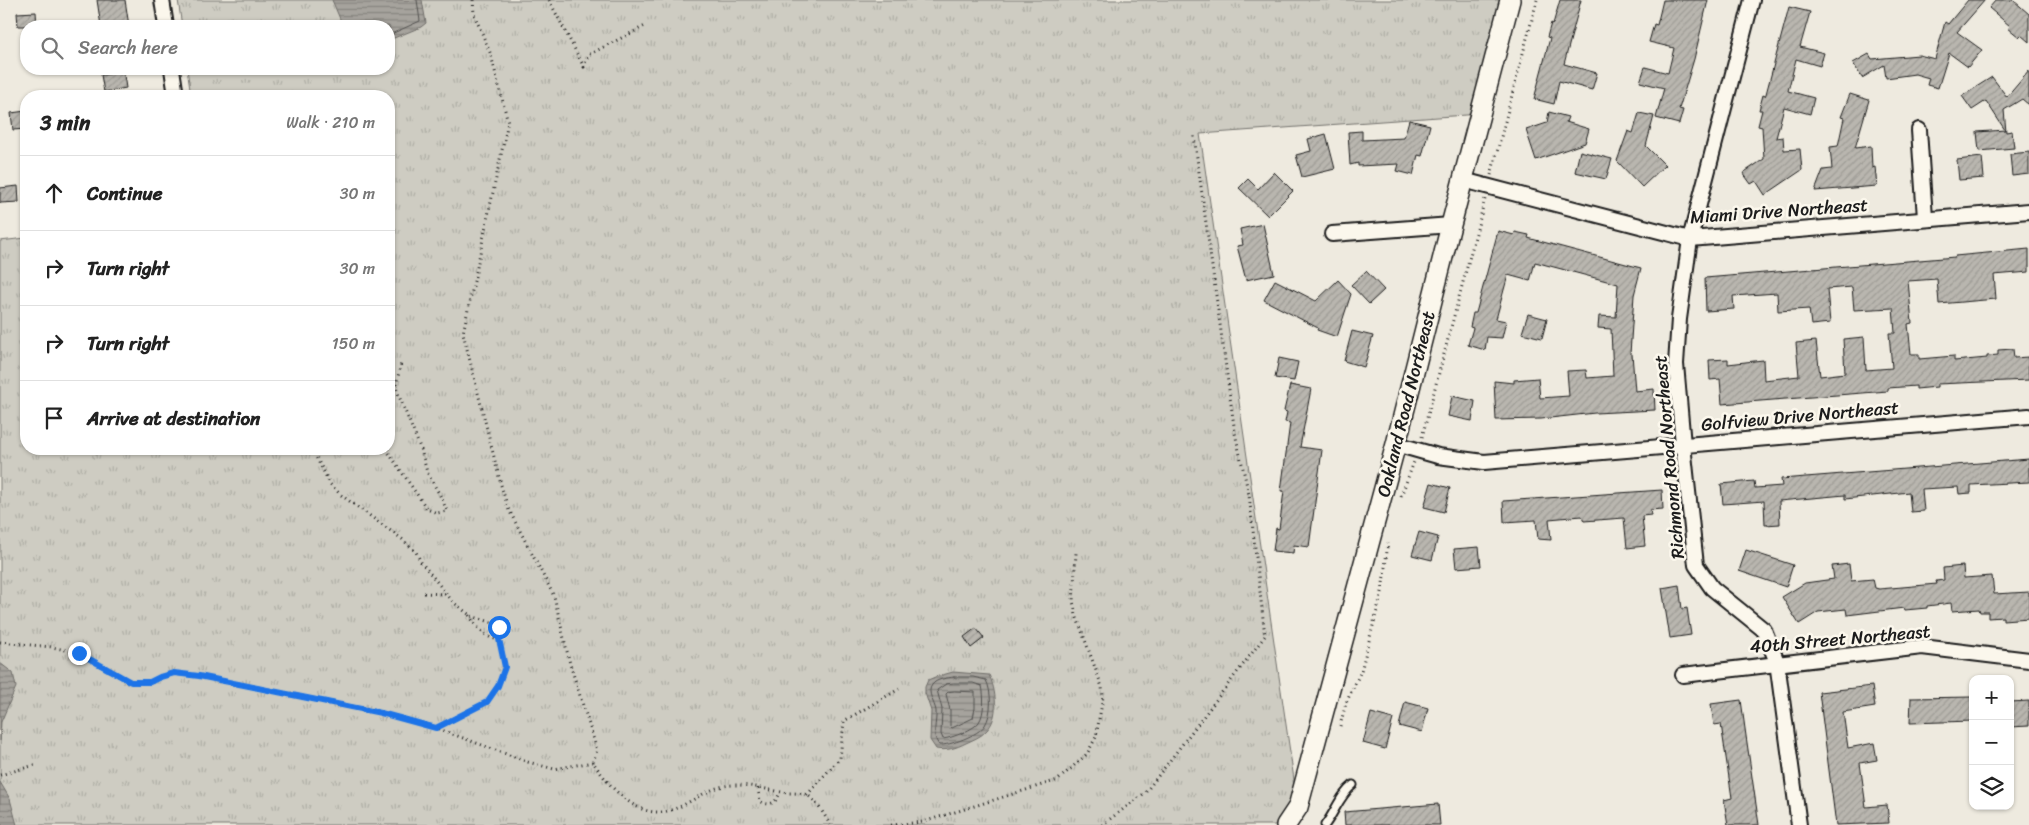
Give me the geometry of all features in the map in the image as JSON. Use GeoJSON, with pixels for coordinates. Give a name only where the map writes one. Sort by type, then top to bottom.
{"type":"FeatureCollection","features":[{"type":"Feature","properties":{"kind":"main road","name":"Oakland Road Northeast"},"geometry":{"type":"LineString","coordinates":[[1286,825],[1299,816],[1510,0]]}},
{"type":"Feature","properties":{"kind":"street"},"geometry":{"type":"LineString","coordinates":[[162,0],[165,20]]}},
{"type":"Feature","properties":{"kind":"street","name":"Richmond Road Northeast"},"geometry":{"type":"LineString","coordinates":[[1752,0],[1690,238],[1679,319],[1676,364],[1696,565],[1712,588],[1764,630],[1777,662],[1799,825]]}},
{"type":"Feature","properties":{"kind":"street"},"geometry":{"type":"LineString","coordinates":[[173,75],[175,90]]}},
{"type":"Feature","properties":{"kind":"street"},"geometry":{"type":"LineString","coordinates":[[1919,130],[1925,218]]}},
{"type":"Feature","properties":{"kind":"street","name":"Miami Drive Northeast"},"geometry":{"type":"LineString","coordinates":[[1463,180],[1690,238],[2029,211]]}},
{"type":"Feature","properties":{"kind":"street"},"geometry":{"type":"LineString","coordinates":[[1332,234],[1451,225]]}},
{"type":"Feature","properties":{"kind":"street","name":"Golfview Drive Northeast"},"geometry":{"type":"LineString","coordinates":[[1396,444],[1438,456],[1484,462],[2029,416]]}},
{"type":"Feature","properties":{"kind":"street","name":"40th Street Northeast"},"geometry":{"type":"LineString","coordinates":[[1683,674],[1922,647],[2029,660]]}},
{"type":"Feature","properties":{"kind":"lane"},"geometry":{"type":"LineString","coordinates":[[1325,825],[1346,790],[1353,785]]}},
{"type":"Feature","properties":{"kind":"path"},"geometry":{"type":"LineString","coordinates":[[473,0],[474,14],[491,55],[508,122],[463,333],[508,508],[554,596],[570,664],[597,750],[593,762]]}},
{"type":"Feature","properties":{"kind":"path"},"geometry":{"type":"LineString","coordinates":[[549,0],[584,67],[588,54],[648,25]]}},
{"type":"Feature","properties":{"kind":"path"},"geometry":{"type":"LineString","coordinates":[[1490,178],[1538,0]]}},
{"type":"Feature","properties":{"kind":"path"},"geometry":{"type":"LineString","coordinates":[[1102,825],[1144,793],[1264,636],[1249,495],[1235,433],[1194,136]]}},
{"type":"Feature","properties":{"kind":"path"},"geometry":{"type":"LineString","coordinates":[[1421,440],[1485,197]]}},
{"type":"Feature","properties":{"kind":"path"},"geometry":{"type":"LineString","coordinates":[[390,455],[427,509],[437,513],[447,511],[427,472],[421,450],[399,396],[396,386],[400,363]]}},
{"type":"Feature","properties":{"kind":"path"},"geometry":{"type":"LineString","coordinates":[[315,455],[330,484],[341,495],[402,539],[416,552],[421,562],[447,594],[469,614],[483,634],[489,639],[500,640]]}},
{"type":"Feature","properties":{"kind":"path"},"geometry":{"type":"LineString","coordinates":[[1398,503],[1415,461]]}},
{"type":"Feature","properties":{"kind":"path"},"geometry":{"type":"LineString","coordinates":[[1338,730],[1346,703],[1362,670],[1382,592],[1389,548],[1388,539]]}},
{"type":"Feature","properties":{"kind":"path"},"geometry":{"type":"LineString","coordinates":[[892,825],[923,822],[1058,780],[1087,754],[1096,737],[1103,696],[1102,687],[1076,616],[1073,601],[1076,553]]}},
{"type":"Feature","properties":{"kind":"path"},"geometry":{"type":"LineString","coordinates":[[424,593],[447,594]]}},
{"type":"Feature","properties":{"kind":"path"},"geometry":{"type":"LineString","coordinates":[[436,728],[487,702],[498,686],[505,667],[499,627],[494,622],[484,621],[469,614]]}},
{"type":"Feature","properties":{"kind":"path"},"geometry":{"type":"LineString","coordinates":[[0,642],[52,647],[79,653],[131,682],[150,682],[174,673],[199,676],[381,713],[436,728],[554,770],[593,762]]}},
{"type":"Feature","properties":{"kind":"path"},"geometry":{"type":"LineString","coordinates":[[806,795],[840,758],[844,721],[898,689]]}},
{"type":"Feature","properties":{"kind":"path"},"geometry":{"type":"LineString","coordinates":[[593,762],[605,780],[617,793],[626,800],[653,812],[670,810],[720,787],[733,785],[806,795],[824,814],[830,825]]}},
{"type":"Feature","properties":{"kind":"path"},"geometry":{"type":"LineString","coordinates":[[0,775],[35,765]]}},
{"type":"Feature","properties":{"kind":"path"},"geometry":{"type":"LineString","coordinates":[[758,788],[760,801],[764,804],[774,803],[778,800],[780,792]]}},
{"type":"Feature","properties":{"kind":"green space"},"geometry":{"type":"Polygon","coordinates":[[[178,0],[1504,0],[1480,114],[1200,134],[1298,807],[1286,825],[0,825],[0,241],[20,239],[20,455],[395,455],[395,90],[190,90],[188,75],[395,75],[395,20],[181,20],[178,0]]]}},
{"type":"Feature","properties":{"kind":"water"},"geometry":{"type":"Polygon","coordinates":[[[332,0],[422,0],[426,23],[395,38],[395,20],[340,20],[332,0]]]}},
{"type":"Feature","properties":{"kind":"water"},"geometry":{"type":"Polygon","coordinates":[[[0,663],[13,673],[16,687],[1,722],[0,741],[0,663]]]}},
{"type":"Feature","properties":{"kind":"water"},"geometry":{"type":"Polygon","coordinates":[[[953,672],[989,675],[995,695],[995,711],[990,725],[982,735],[951,749],[936,749],[930,740],[931,711],[925,687],[928,680],[953,672]]]}},
{"type":"Feature","properties":{"kind":"water"},"geometry":{"type":"Polygon","coordinates":[[[0,782],[10,799],[17,825],[0,825],[0,782]]]}},
{"type":"Feature","properties":{"kind":"building"},"geometry":{"type":"Polygon","coordinates":[[[97,0],[125,0],[128,20],[100,20],[97,0]]]}},
{"type":"Feature","properties":{"kind":"building"},"geometry":{"type":"Polygon","coordinates":[[[1560,0],[1581,0],[1564,64],[1597,73],[1592,90],[1559,81],[1554,104],[1534,99],[1550,38],[1547,37],[1560,0]]]}},
{"type":"Feature","properties":{"kind":"building"},"geometry":{"type":"Polygon","coordinates":[[[1663,0],[1708,0],[1694,59],[1679,109],[1683,110],[1679,124],[1656,118],[1664,88],[1640,82],[1645,67],[1668,73],[1674,48],[1649,42],[1654,24],[1657,25],[1663,0]]]}},
{"type":"Feature","properties":{"kind":"building"},"geometry":{"type":"Polygon","coordinates":[[[1968,0],[1985,0],[1957,32],[1982,50],[1968,67],[1949,53],[1938,88],[1927,85],[1929,78],[1915,74],[1886,78],[1884,65],[1862,78],[1853,63],[1869,54],[1872,59],[1919,55],[1935,59],[1945,22],[1948,24],[1968,0]]]}},
{"type":"Feature","properties":{"kind":"building"},"geometry":{"type":"Polygon","coordinates":[[[1996,0],[2013,0],[2029,14],[2029,42],[2008,28],[2010,26],[1989,8],[1996,0]]]}},
{"type":"Feature","properties":{"kind":"building"},"geometry":{"type":"Polygon","coordinates":[[[1789,7],[1810,12],[1800,47],[1824,53],[1820,66],[1796,59],[1788,91],[1814,98],[1810,114],[1784,107],[1776,138],[1783,137],[1784,150],[1800,149],[1802,170],[1765,195],[1756,181],[1751,184],[1743,173],[1764,159],[1762,127],[1758,126],[1762,110],[1759,110],[1763,95],[1765,96],[1766,94],[1789,7]]]}},
{"type":"Feature","properties":{"kind":"building"},"geometry":{"type":"Polygon","coordinates":[[[36,12],[37,20],[20,20],[20,26],[18,26],[17,13],[36,12]]]}},
{"type":"Feature","properties":{"kind":"building"},"geometry":{"type":"Polygon","coordinates":[[[2029,71],[2029,105],[2022,99],[2004,110],[2006,132],[2012,131],[2014,148],[1979,151],[1977,132],[2005,130],[1986,101],[1972,110],[1962,96],[1992,77],[2007,97],[2029,71]]]}},
{"type":"Feature","properties":{"kind":"building"},"geometry":{"type":"Polygon","coordinates":[[[101,75],[124,75],[126,88],[104,90],[101,75]]]}},
{"type":"Feature","properties":{"kind":"building"},"geometry":{"type":"Polygon","coordinates":[[[1850,94],[1869,100],[1855,148],[1871,146],[1872,168],[1875,167],[1877,186],[1815,191],[1823,170],[1832,169],[1830,147],[1838,146],[1844,118],[1841,117],[1850,94]]]}},
{"type":"Feature","properties":{"kind":"building"},"geometry":{"type":"Polygon","coordinates":[[[20,112],[20,129],[13,130],[11,113],[20,112]]]}},
{"type":"Feature","properties":{"kind":"building"},"geometry":{"type":"Polygon","coordinates":[[[1549,112],[1568,117],[1566,122],[1589,129],[1585,143],[1536,160],[1526,130],[1547,123],[1549,112]]]}},
{"type":"Feature","properties":{"kind":"building"},"geometry":{"type":"Polygon","coordinates":[[[1639,113],[1654,116],[1646,146],[1665,165],[1642,187],[1617,161],[1628,131],[1633,133],[1639,113]]]}},
{"type":"Feature","properties":{"kind":"building"},"geometry":{"type":"Polygon","coordinates":[[[1409,120],[1430,125],[1422,156],[1418,155],[1413,175],[1397,171],[1399,164],[1358,166],[1358,163],[1350,165],[1348,132],[1362,131],[1362,140],[1404,138],[1409,120]]]}},
{"type":"Feature","properties":{"kind":"building"},"geometry":{"type":"Polygon","coordinates":[[[1326,134],[1335,169],[1302,177],[1296,155],[1311,151],[1308,139],[1326,134]]]}},
{"type":"Feature","properties":{"kind":"building"},"geometry":{"type":"Polygon","coordinates":[[[1580,151],[1612,159],[1606,179],[1575,172],[1580,151]]]}},
{"type":"Feature","properties":{"kind":"building"},"geometry":{"type":"Polygon","coordinates":[[[2029,152],[2029,174],[2012,176],[2010,154],[2029,152]]]}},
{"type":"Feature","properties":{"kind":"building"},"geometry":{"type":"Polygon","coordinates":[[[1982,157],[1984,178],[1959,180],[1957,160],[1982,157]]]}},
{"type":"Feature","properties":{"kind":"building"},"geometry":{"type":"Polygon","coordinates":[[[1274,172],[1293,191],[1268,216],[1239,188],[1248,179],[1258,189],[1274,172]]]}},
{"type":"Feature","properties":{"kind":"building"},"geometry":{"type":"Polygon","coordinates":[[[18,186],[19,202],[0,203],[0,188],[18,186]]]}},
{"type":"Feature","properties":{"kind":"building"},"geometry":{"type":"Polygon","coordinates":[[[1263,224],[1274,274],[1246,280],[1237,246],[1243,245],[1240,229],[1263,224]]]}},
{"type":"Feature","properties":{"kind":"building"},"geometry":{"type":"Polygon","coordinates":[[[1498,231],[1514,235],[1515,232],[1529,235],[1528,238],[1641,268],[1634,295],[1630,354],[1632,354],[1635,391],[1654,389],[1655,410],[1595,413],[1541,419],[1496,420],[1494,381],[1514,383],[1514,380],[1538,378],[1540,398],[1569,396],[1567,371],[1586,370],[1587,378],[1613,376],[1611,329],[1598,328],[1599,316],[1616,317],[1618,284],[1535,262],[1530,281],[1508,275],[1496,319],[1506,321],[1502,338],[1487,337],[1485,350],[1468,345],[1473,328],[1470,327],[1473,313],[1476,313],[1498,231]]]}},
{"type":"Feature","properties":{"kind":"building"},"geometry":{"type":"Polygon","coordinates":[[[2029,249],[2029,272],[1994,275],[1996,299],[1939,304],[1937,279],[1908,281],[1912,323],[1908,324],[1911,354],[1919,354],[1919,359],[1954,356],[1954,361],[1987,358],[1987,356],[1998,355],[1998,350],[2013,349],[2014,358],[2028,357],[2029,380],[1937,384],[1937,387],[1916,389],[1916,386],[1888,388],[1888,391],[1722,404],[1720,379],[1710,380],[1709,360],[1728,359],[1728,364],[1763,360],[1764,380],[1799,376],[1796,343],[1816,341],[1820,376],[1845,373],[1843,339],[1864,337],[1866,370],[1892,368],[1889,333],[1895,333],[1893,308],[1854,310],[1852,287],[1827,289],[1830,323],[1811,325],[1809,309],[1778,311],[1777,293],[1733,296],[1734,309],[1706,311],[1705,278],[2029,249]]]}},
{"type":"Feature","properties":{"kind":"building"},"geometry":{"type":"Polygon","coordinates":[[[1366,271],[1384,290],[1369,304],[1351,285],[1366,271]]]}},
{"type":"Feature","properties":{"kind":"building"},"geometry":{"type":"Polygon","coordinates":[[[1275,280],[1316,301],[1338,280],[1351,294],[1337,337],[1317,330],[1318,328],[1264,300],[1275,280]]]}},
{"type":"Feature","properties":{"kind":"building"},"geometry":{"type":"Polygon","coordinates":[[[1528,314],[1547,319],[1542,338],[1522,333],[1528,314]]]}},
{"type":"Feature","properties":{"kind":"building"},"geometry":{"type":"Polygon","coordinates":[[[1352,331],[1373,336],[1364,367],[1344,361],[1352,331]]]}},
{"type":"Feature","properties":{"kind":"building"},"geometry":{"type":"Polygon","coordinates":[[[1279,358],[1298,362],[1294,381],[1275,378],[1279,358]]]}},
{"type":"Feature","properties":{"kind":"building"},"geometry":{"type":"Polygon","coordinates":[[[1290,385],[1311,389],[1300,447],[1322,450],[1309,547],[1294,545],[1293,553],[1273,551],[1276,528],[1279,529],[1284,491],[1281,491],[1290,423],[1285,422],[1287,412],[1284,411],[1290,385]]]}},
{"type":"Feature","properties":{"kind":"building"},"geometry":{"type":"Polygon","coordinates":[[[1452,396],[1475,401],[1472,421],[1448,416],[1452,396]]]}},
{"type":"Feature","properties":{"kind":"building"},"geometry":{"type":"Polygon","coordinates":[[[2029,459],[2029,482],[1971,485],[1971,493],[1959,494],[1958,487],[1922,489],[1924,511],[1911,512],[1909,492],[1845,499],[1845,495],[1779,501],[1780,524],[1765,525],[1764,501],[1723,504],[1721,484],[1754,481],[1755,488],[1782,486],[1781,479],[2029,459]]]}},
{"type":"Feature","properties":{"kind":"building"},"geometry":{"type":"Polygon","coordinates":[[[1431,483],[1450,488],[1444,512],[1424,507],[1431,483]]]}},
{"type":"Feature","properties":{"kind":"building"},"geometry":{"type":"Polygon","coordinates":[[[1662,490],[1663,509],[1650,510],[1651,515],[1642,516],[1645,546],[1627,548],[1624,518],[1584,521],[1582,516],[1549,519],[1551,540],[1538,539],[1536,520],[1504,522],[1503,501],[1662,490]]]}},
{"type":"Feature","properties":{"kind":"building"},"geometry":{"type":"Polygon","coordinates":[[[1419,532],[1438,537],[1432,560],[1412,555],[1419,532]]]}},
{"type":"Feature","properties":{"kind":"building"},"geometry":{"type":"Polygon","coordinates":[[[1479,547],[1481,566],[1456,568],[1454,549],[1479,547]]]}},
{"type":"Feature","properties":{"kind":"building"},"geometry":{"type":"Polygon","coordinates":[[[1746,550],[1793,565],[1786,587],[1739,571],[1746,550]]]}},
{"type":"Feature","properties":{"kind":"building"},"geometry":{"type":"Polygon","coordinates":[[[1849,564],[1851,581],[1873,579],[1875,588],[1879,589],[1937,584],[1936,581],[1944,580],[1943,568],[1963,566],[1964,578],[1992,576],[1994,594],[2029,592],[2029,618],[2003,620],[2003,617],[1988,618],[1988,612],[1980,612],[1979,609],[1952,611],[1951,603],[1927,606],[1927,608],[1905,610],[1904,608],[1847,615],[1846,609],[1818,612],[1799,624],[1782,597],[1805,583],[1834,579],[1832,566],[1849,564]]]}},
{"type":"Feature","properties":{"kind":"building"},"geometry":{"type":"Polygon","coordinates":[[[1679,585],[1682,609],[1687,608],[1691,635],[1670,638],[1662,588],[1679,585]]]}},
{"type":"Feature","properties":{"kind":"building"},"geometry":{"type":"Polygon","coordinates":[[[976,628],[984,638],[971,648],[964,637],[976,628]]]}},
{"type":"Feature","properties":{"kind":"building"},"geometry":{"type":"Polygon","coordinates":[[[1872,686],[1875,707],[1843,712],[1848,748],[1874,743],[1877,760],[1860,763],[1866,807],[1887,805],[1889,823],[1836,825],[1819,692],[1872,686]]]}},
{"type":"Feature","properties":{"kind":"building"},"geometry":{"type":"Polygon","coordinates":[[[1969,697],[1969,721],[1910,723],[1911,698],[1969,697]]]}},
{"type":"Feature","properties":{"kind":"building"},"geometry":{"type":"Polygon","coordinates":[[[1741,700],[1759,825],[1728,825],[1724,800],[1732,798],[1721,724],[1714,725],[1711,704],[1741,700]]]}},
{"type":"Feature","properties":{"kind":"building"},"geometry":{"type":"Polygon","coordinates":[[[2029,701],[2029,726],[2014,727],[2014,702],[2029,701]]]}},
{"type":"Feature","properties":{"kind":"building"},"geometry":{"type":"Polygon","coordinates":[[[1405,702],[1428,708],[1422,732],[1399,726],[1405,702]]]}},
{"type":"Feature","properties":{"kind":"building"},"geometry":{"type":"Polygon","coordinates":[[[1371,713],[1393,719],[1385,749],[1363,743],[1371,713]]]}},
{"type":"Feature","properties":{"kind":"building"},"geometry":{"type":"Polygon","coordinates":[[[1438,804],[1440,825],[1345,825],[1344,812],[1438,804]]]}},
{"type":"Feature","properties":{"kind":"route"},"geometry":{"type":"LineString","coordinates":[[79,653],[131,682],[150,682],[174,673],[199,676],[381,713],[436,728],[487,702],[498,686],[505,667],[499,639],[501,633],[499,627]]}}]}
